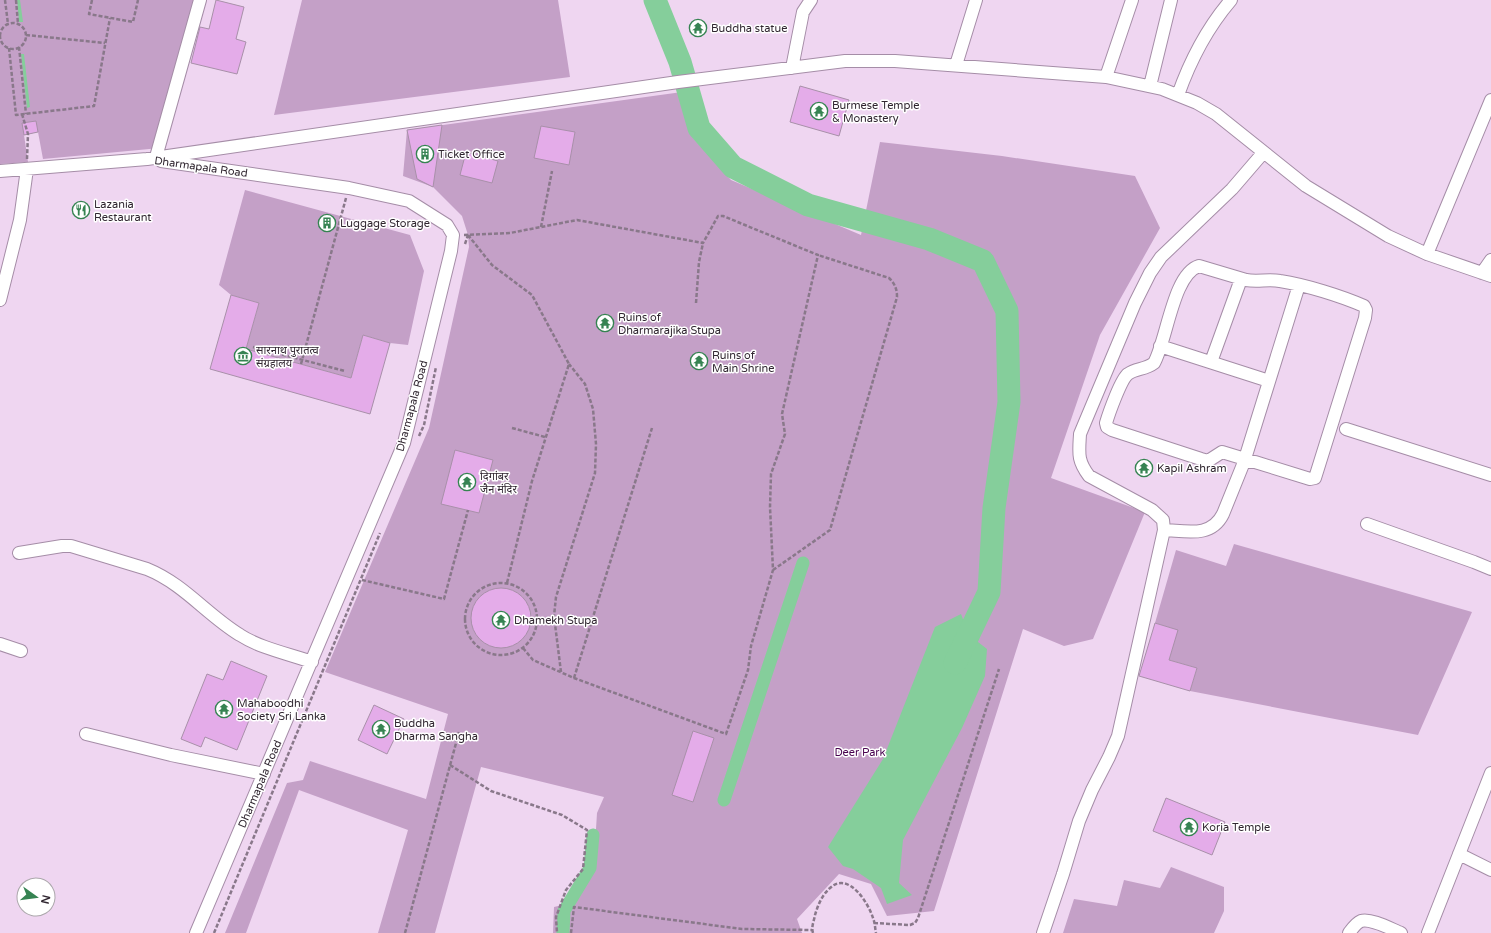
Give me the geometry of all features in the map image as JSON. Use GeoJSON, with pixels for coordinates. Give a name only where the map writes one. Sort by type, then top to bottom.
{"type":"FeatureCollection","features":[{"type":"Feature","properties":{"kind":"street"},"geometry":{"type":"LineString","coordinates":[[151,158],[200,0]]}},
{"type":"Feature","properties":{"kind":"street"},"geometry":{"type":"LineString","coordinates":[[792,68],[803,12],[811,0]]}},
{"type":"Feature","properties":{"kind":"street"},"geometry":{"type":"LineString","coordinates":[[956,65],[976,0]]}},
{"type":"Feature","properties":{"kind":"street"},"geometry":{"type":"LineString","coordinates":[[1106,77],[1132,0]]}},
{"type":"Feature","properties":{"kind":"street"},"geometry":{"type":"LineString","coordinates":[[1150,86],[1171,0]]}},
{"type":"Feature","properties":{"kind":"street"},"geometry":{"type":"LineString","coordinates":[[1178,95],[1189,67],[1209,29],[1231,0]]}},
{"type":"Feature","properties":{"kind":"street"},"geometry":{"type":"LineString","coordinates":[[0,171],[151,158],[678,82],[845,62],[888,61],[956,65],[1106,77],[1162,89],[1197,103],[1216,114],[1263,153],[1313,190],[1388,236],[1427,254],[1487,274],[1491,260]]}},
{"type":"Feature","properties":{"kind":"street"},"geometry":{"type":"LineString","coordinates":[[1427,254],[1491,100]]}},
{"type":"Feature","properties":{"kind":"street"},"geometry":{"type":"LineString","coordinates":[[1042,933],[1063,874],[1079,821],[1118,736],[1164,530],[1163,520],[1152,510],[1089,476],[1083,469],[1079,457],[1080,434],[1135,303],[1150,273],[1161,257],[1232,189],[1263,153]]}},
{"type":"Feature","properties":{"kind":"street","name":"Dharmapala Road"},"geometry":{"type":"LineString","coordinates":[[151,158],[349,188],[409,201],[447,224],[453,235],[451,250],[404,443],[196,933]]}},
{"type":"Feature","properties":{"kind":"street"},"geometry":{"type":"LineString","coordinates":[[0,300],[20,220],[27,169]]}},
{"type":"Feature","properties":{"kind":"street"},"geometry":{"type":"LineString","coordinates":[[1194,267],[1203,267],[1252,282],[1268,280],[1300,285],[1364,306],[1366,310],[1365,318],[1315,478],[1310,479],[1255,462],[1244,461],[1222,452],[1208,461],[1118,432],[1107,427],[1106,423],[1108,416],[1126,375],[1144,369],[1154,363],[1181,284],[1194,267]]}},
{"type":"Feature","properties":{"kind":"street"},"geometry":{"type":"LineString","coordinates":[[1211,362],[1241,279]]}},
{"type":"Feature","properties":{"kind":"street"},"geometry":{"type":"LineString","coordinates":[[1164,530],[1207,530],[1214,527],[1219,522],[1244,461],[1300,285]]}},
{"type":"Feature","properties":{"kind":"street"},"geometry":{"type":"LineString","coordinates":[[1160,346],[1270,381]]}},
{"type":"Feature","properties":{"kind":"street"},"geometry":{"type":"LineString","coordinates":[[1346,429],[1491,475]]}},
{"type":"Feature","properties":{"kind":"street"},"geometry":{"type":"LineString","coordinates":[[1367,524],[1491,569]]}},
{"type":"Feature","properties":{"kind":"street"},"geometry":{"type":"LineString","coordinates":[[19,552],[71,546],[147,569],[157,573],[187,593],[216,618],[239,635],[312,662]]}},
{"type":"Feature","properties":{"kind":"street"},"geometry":{"type":"LineString","coordinates":[[0,644],[21,651]]}},
{"type":"Feature","properties":{"kind":"street"},"geometry":{"type":"LineString","coordinates":[[86,734],[171,755],[264,774]]}},
{"type":"Feature","properties":{"kind":"street"},"geometry":{"type":"LineString","coordinates":[[1428,933],[1491,774]]}},
{"type":"Feature","properties":{"kind":"street"},"geometry":{"type":"LineString","coordinates":[[1459,854],[1491,870]]}},
{"type":"Feature","properties":{"kind":"street"},"geometry":{"type":"LineString","coordinates":[[1349,933],[1356,924],[1361,921],[1375,923],[1401,933]]}},
{"type":"Feature","properties":{"kind":"path"},"geometry":{"type":"LineString","coordinates":[[5,0],[8,24]]}},
{"type":"Feature","properties":{"kind":"path"},"geometry":{"type":"LineString","coordinates":[[16,0],[18,24]]}},
{"type":"Feature","properties":{"kind":"path"},"geometry":{"type":"LineString","coordinates":[[92,0],[89,14],[134,22],[138,0]]}},
{"type":"Feature","properties":{"kind":"path"},"geometry":{"type":"LineString","coordinates":[[9,48],[16,115],[94,106],[110,18]]}},
{"type":"Feature","properties":{"kind":"path"},"geometry":{"type":"LineString","coordinates":[[8,24],[18,24],[24,29],[26,35],[24,43],[19,47],[9,48],[4,44],[1,38],[2,30],[8,24]]}},
{"type":"Feature","properties":{"kind":"path"},"geometry":{"type":"LineString","coordinates":[[26,35],[105,43]]}},
{"type":"Feature","properties":{"kind":"path"},"geometry":{"type":"LineString","coordinates":[[19,47],[26,114]]}},
{"type":"Feature","properties":{"kind":"path"},"geometry":{"type":"LineString","coordinates":[[22,114],[28,134],[27,169]]}},
{"type":"Feature","properties":{"kind":"path"},"geometry":{"type":"LineString","coordinates":[[541,227],[552,171]]}},
{"type":"Feature","properties":{"kind":"path"},"geometry":{"type":"LineString","coordinates":[[301,364],[349,188]]}},
{"type":"Feature","properties":{"kind":"path"},"geometry":{"type":"LineString","coordinates":[[696,303],[699,262],[703,243],[714,220],[718,216],[723,216],[818,255],[889,278],[894,282],[897,291],[897,297],[830,530],[773,570]]}},
{"type":"Feature","properties":{"kind":"path"},"geometry":{"type":"LineString","coordinates":[[453,235],[510,233],[577,220],[703,243]]}},
{"type":"Feature","properties":{"kind":"path"},"geometry":{"type":"LineString","coordinates":[[468,235],[492,264],[532,295],[569,364],[585,384],[593,409],[596,444],[595,473],[556,597],[554,616],[561,672]]}},
{"type":"Feature","properties":{"kind":"path"},"geometry":{"type":"LineString","coordinates":[[523,648],[533,660],[574,678],[726,734],[748,670],[750,646],[773,570],[770,474],[785,434],[782,414],[818,255]]}},
{"type":"Feature","properties":{"kind":"path"},"geometry":{"type":"LineString","coordinates":[[253,346],[345,371]]}},
{"type":"Feature","properties":{"kind":"path"},"geometry":{"type":"LineString","coordinates":[[507,583],[532,481],[569,364]]}},
{"type":"Feature","properties":{"kind":"path"},"geometry":{"type":"LineString","coordinates":[[512,428],[545,437]]}},
{"type":"Feature","properties":{"kind":"path"},"geometry":{"type":"LineString","coordinates":[[574,678],[652,428]]}},
{"type":"Feature","properties":{"kind":"path"},"geometry":{"type":"LineString","coordinates":[[362,580],[444,599],[468,510]]}},
{"type":"Feature","properties":{"kind":"path"},"geometry":{"type":"LineString","coordinates":[[495,583],[507,583],[519,587],[530,596],[536,607],[538,616],[536,629],[532,638],[523,648],[512,654],[499,655],[485,651],[474,643],[468,634],[465,618],[468,606],[473,596],[482,588],[495,583]]}},
{"type":"Feature","properties":{"kind":"path"},"geometry":{"type":"LineString","coordinates":[[874,924],[910,926],[915,923],[918,918],[999,669]]}},
{"type":"Feature","properties":{"kind":"path"},"geometry":{"type":"LineString","coordinates":[[406,933],[458,732]]}},
{"type":"Feature","properties":{"kind":"path"},"geometry":{"type":"LineString","coordinates":[[450,765],[491,791],[562,815],[587,830],[583,869],[566,890],[556,917],[557,933]]}},
{"type":"Feature","properties":{"kind":"path"},"geometry":{"type":"LineString","coordinates":[[571,933],[574,907],[742,929],[812,931],[821,898],[837,883],[850,885],[858,893],[869,909],[876,933]]}},
{"type":"Feature","properties":{"kind":"path"},"geometry":{"type":"LineString","coordinates":[[741,933],[742,929]]}},
{"type":"Feature","properties":{"kind":"green space"},"geometry":{"type":"Polygon","coordinates":[[[0,0],[196,0],[160,148],[43,159],[38,132],[24,135],[28,162],[0,164],[0,0]]]}},
{"type":"Feature","properties":{"kind":"green space"},"geometry":{"type":"Polygon","coordinates":[[[302,0],[558,0],[570,77],[274,115],[302,0]]]}},
{"type":"Feature","properties":{"kind":"green space","name":"Deer Park"},"geometry":{"type":"Polygon","coordinates":[[[682,92],[693,138],[731,180],[861,235],[880,142],[1002,156],[1135,176],[1160,228],[1100,335],[1051,478],[1145,512],[1093,639],[1064,646],[1023,629],[934,911],[887,916],[871,884],[839,874],[797,919],[802,933],[553,933],[554,907],[575,902],[594,861],[597,813],[604,797],[481,767],[435,933],[378,933],[408,830],[299,790],[246,933],[225,933],[287,783],[303,780],[310,761],[426,799],[448,714],[325,672],[429,428],[469,247],[468,235],[462,216],[433,187],[403,176],[407,130],[682,92]]]}},
{"type":"Feature","properties":{"kind":"green space"},"geometry":{"type":"Polygon","coordinates":[[[245,190],[410,235],[424,271],[408,345],[390,343],[363,335],[351,378],[246,349],[259,303],[231,295],[219,285],[245,190]]]}},
{"type":"Feature","properties":{"kind":"green space"},"geometry":{"type":"Polygon","coordinates":[[[1234,544],[1472,612],[1418,735],[1190,691],[1197,668],[1169,660],[1177,630],[1155,623],[1176,550],[1226,566],[1234,544]]]}},
{"type":"Feature","properties":{"kind":"green space"},"geometry":{"type":"Polygon","coordinates":[[[1171,867],[1224,887],[1224,911],[1214,933],[1063,933],[1074,899],[1117,906],[1124,880],[1160,888],[1171,867]]]}},
{"type":"Feature","properties":{"kind":"shaded area"},"geometry":{"type":"Polygon","coordinates":[[[17,0],[20,0],[23,22],[19,22],[17,0]]]}},
{"type":"Feature","properties":{"kind":"shaded area"},"geometry":{"type":"Polygon","coordinates":[[[21,54],[24,54],[30,107],[27,108],[21,54]]]}},
{"type":"Feature","properties":{"kind":"shaded area"},"geometry":{"type":"Polygon","coordinates":[[[961,614],[969,635],[987,649],[985,676],[962,728],[903,840],[899,883],[912,895],[887,904],[881,888],[853,869],[843,866],[828,847],[883,759],[935,627],[961,614]]]}},
{"type":"Feature","properties":{"kind":"building"},"geometry":{"type":"Polygon","coordinates":[[[216,0],[244,7],[236,39],[246,42],[237,74],[191,63],[200,27],[209,29],[216,0]]]}},
{"type":"Feature","properties":{"kind":"building","name":"Burmese Temple & Monastery"},"geometry":{"type":"Polygon","coordinates":[[[800,86],[849,100],[839,136],[790,122],[800,86]]]}},
{"type":"Feature","properties":{"kind":"building"},"geometry":{"type":"Polygon","coordinates":[[[36,121],[38,132],[24,135],[22,123],[36,121]]]}},
{"type":"Feature","properties":{"kind":"building","name":"Ticket Office"},"geometry":{"type":"Polygon","coordinates":[[[442,125],[433,187],[417,179],[407,130],[442,125]]]}},
{"type":"Feature","properties":{"kind":"building"},"geometry":{"type":"Polygon","coordinates":[[[541,126],[575,132],[569,165],[534,158],[541,126]]]}},
{"type":"Feature","properties":{"kind":"building"},"geometry":{"type":"Polygon","coordinates":[[[466,152],[498,161],[492,183],[460,175],[466,152]]]}},
{"type":"Feature","properties":{"kind":"building","name":"सारनाथ पुरातत्व संग्रहालय"},"geometry":{"type":"Polygon","coordinates":[[[231,295],[259,303],[246,349],[351,378],[363,335],[390,343],[370,414],[210,369],[231,295]]]}},
{"type":"Feature","properties":{"kind":"building","name":"दिगांबर जैन मंदिर"},"geometry":{"type":"Polygon","coordinates":[[[455,450],[493,460],[479,513],[441,504],[455,450]]]}},
{"type":"Feature","properties":{"kind":"building","name":"Dhamekh Stupa"},"geometry":{"type":"Polygon","coordinates":[[[501,588],[518,593],[526,601],[531,618],[526,635],[518,643],[501,648],[484,643],[476,635],[471,618],[476,601],[484,593],[501,588]]]}},
{"type":"Feature","properties":{"kind":"building"},"geometry":{"type":"Polygon","coordinates":[[[1155,623],[1178,630],[1169,660],[1197,668],[1190,691],[1139,676],[1155,623]]]}},
{"type":"Feature","properties":{"kind":"building","name":"Mahaboodhi Society Sri Lanka"},"geometry":{"type":"Polygon","coordinates":[[[231,661],[267,676],[237,750],[205,737],[201,747],[181,739],[207,674],[223,680],[231,661]]]}},
{"type":"Feature","properties":{"kind":"building","name":"Buddha Dharma Sangha"},"geometry":{"type":"Polygon","coordinates":[[[374,705],[404,719],[387,754],[358,740],[374,705]]]}},
{"type":"Feature","properties":{"kind":"building"},"geometry":{"type":"Polygon","coordinates":[[[693,731],[714,738],[693,802],[672,795],[693,731]]]}},
{"type":"Feature","properties":{"kind":"building","name":"Koria Temple"},"geometry":{"type":"Polygon","coordinates":[[[1166,798],[1225,822],[1212,855],[1153,831],[1166,798]]]}},
{"type":"Feature","properties":{"kind":"waterway"},"geometry":{"type":"LineString","coordinates":[[655,0],[680,62],[699,128],[733,167],[808,205],[929,239],[983,261],[1007,311],[1009,402],[994,508],[989,592],[955,663]]}},
{"type":"Feature","properties":{"kind":"waterway"},"geometry":{"type":"LineString","coordinates":[[724,800],[803,563]]}},
{"type":"Feature","properties":{"kind":"waterway"},"geometry":{"type":"LineString","coordinates":[[563,933],[564,911],[590,868],[593,835]]}},
{"type":"Feature","properties":{"kind":"place","name":"Buddha statue"},"geometry":{"type":"Point","coordinates":[698,28]}},
{"type":"Feature","properties":{"kind":"place","name":"Burmese Temple & Monastery"},"geometry":{"type":"Point","coordinates":[819,111]}},
{"type":"Feature","properties":{"kind":"place","name":"Ticket Office"},"geometry":{"type":"Point","coordinates":[425,154]}},
{"type":"Feature","properties":{"kind":"place","name":"Lazania Restaurant"},"geometry":{"type":"Point","coordinates":[81,210]}},
{"type":"Feature","properties":{"kind":"place","name":"Luggage Storage"},"geometry":{"type":"Point","coordinates":[327,223]}},
{"type":"Feature","properties":{"kind":"place","name":"Ruins of Dharmarajika Stupa"},"geometry":{"type":"Point","coordinates":[605,323]}},
{"type":"Feature","properties":{"kind":"place","name":"सारनाथ पुरातत्व संग्रहालय"},"geometry":{"type":"Point","coordinates":[243,356]}},
{"type":"Feature","properties":{"kind":"place","name":"Ruins of Main Shrine"},"geometry":{"type":"Point","coordinates":[699,361]}},
{"type":"Feature","properties":{"kind":"place","name":"Kapil Ashram"},"geometry":{"type":"Point","coordinates":[1144,468]}},
{"type":"Feature","properties":{"kind":"place","name":"दिगांबर जैन मंदिर"},"geometry":{"type":"Point","coordinates":[467,482]}},
{"type":"Feature","properties":{"kind":"place","name":"Dhamekh Stupa"},"geometry":{"type":"Point","coordinates":[501,620]}},
{"type":"Feature","properties":{"kind":"place","name":"Mahaboodhi Society Sri Lanka"},"geometry":{"type":"Point","coordinates":[224,709]}},
{"type":"Feature","properties":{"kind":"place","name":"Buddha Dharma Sangha"},"geometry":{"type":"Point","coordinates":[381,729]}},
{"type":"Feature","properties":{"kind":"place","name":"Koria Temple"},"geometry":{"type":"Point","coordinates":[1189,827]}}]}
